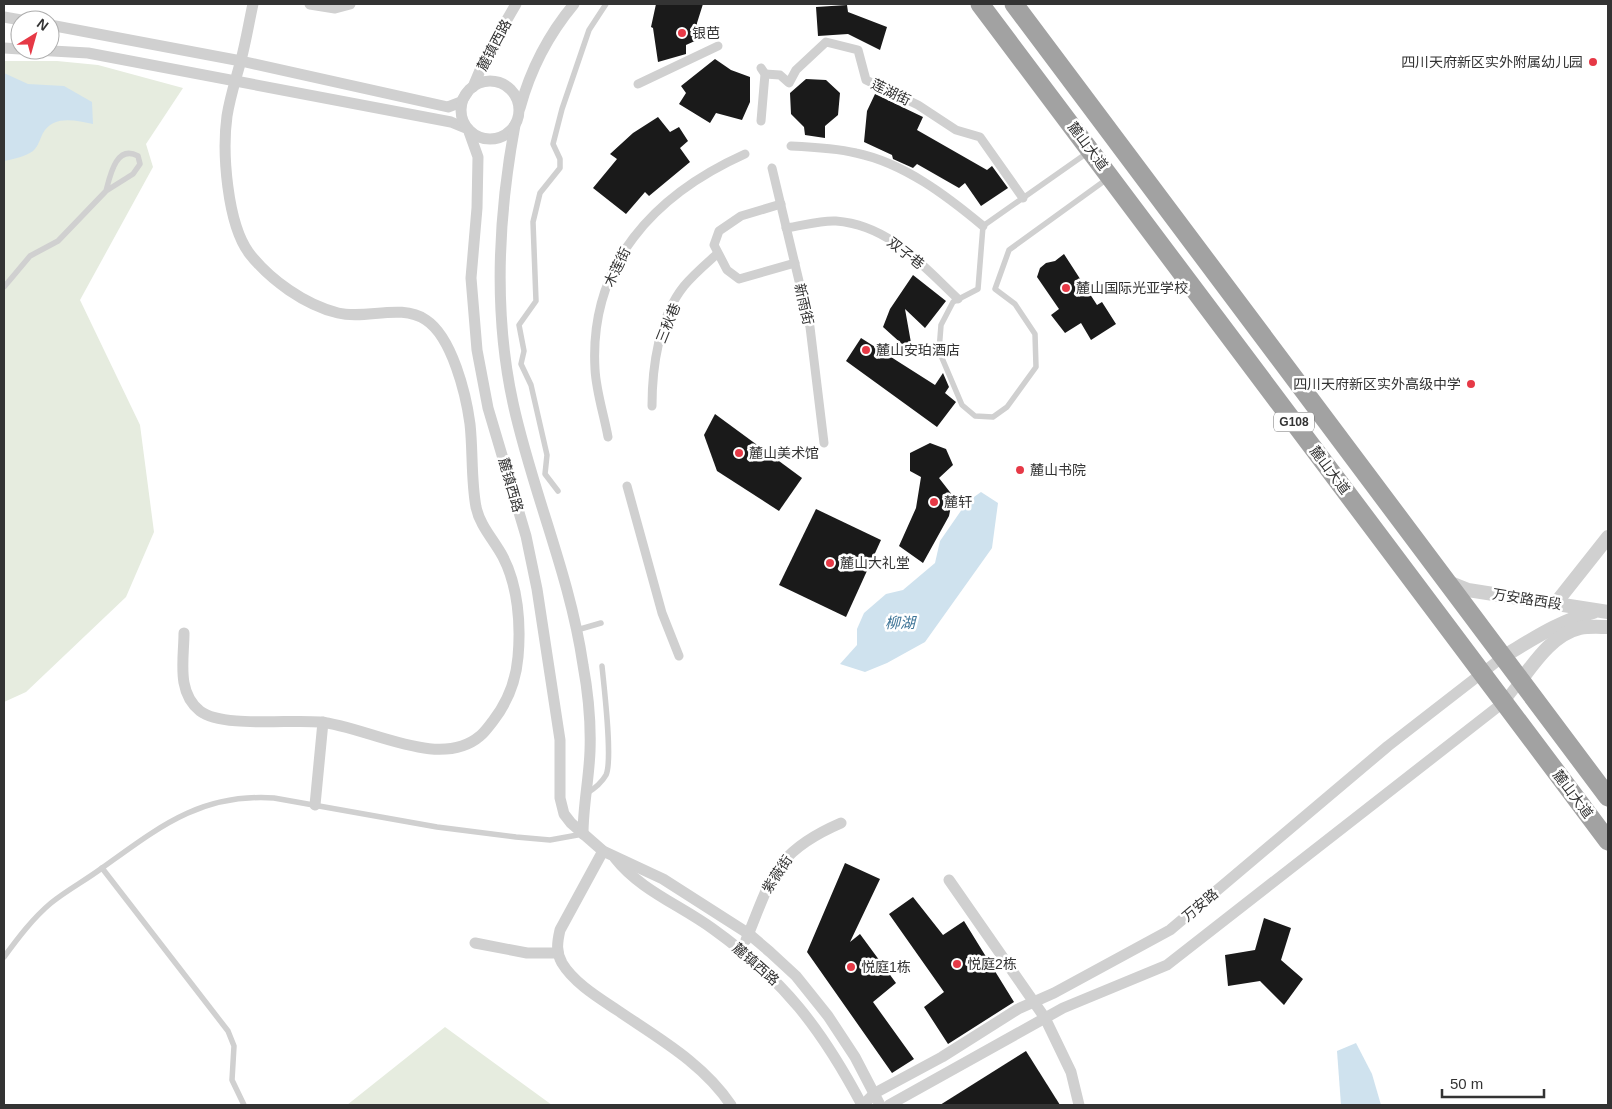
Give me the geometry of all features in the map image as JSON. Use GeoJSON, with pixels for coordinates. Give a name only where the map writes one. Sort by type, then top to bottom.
{"type":"FeatureCollection","features":[{"type":"Feature","properties":{"kind":"highway","name":"麓山大道"},"geometry":{"type":"LineString","coordinates":[[980,4],[1608,841]]}},
{"type":"Feature","properties":{"kind":"highway","name":"麓山大道"},"geometry":{"type":"LineString","coordinates":[[1014,4],[1608,797]]}},
{"type":"Feature","properties":{"kind":"street"},"geometry":{"type":"LineString","coordinates":[[184,633],[183,682],[190,698],[201,712],[222,720],[323,722],[423,748],[456,748],[479,737],[500,713],[510,694],[518,658],[518,603],[512,575],[502,555],[482,524],[476,506],[470,420],[450,348],[438,330],[426,319],[407,312],[340,313],[304,299],[277,281],[248,252],[233,219],[227,161],[227,118],[234,80],[253,4]]}},
{"type":"Feature","properties":{"kind":"street"},"geometry":{"type":"LineString","coordinates":[[310,4],[335,8],[350,4]]}},
{"type":"Feature","properties":{"kind":"street","name":"麓镇西路"},"geometry":{"type":"LineString","coordinates":[[470,90],[486,56],[516,4]]}},
{"type":"Feature","properties":{"kind":"street"},"geometry":{"type":"LineString","coordinates":[[574,4],[565,15],[531,74],[515,126],[501,238],[498,287],[503,347],[513,403],[551,530],[577,630],[584,666],[590,748],[583,834]]}},
{"type":"Feature","properties":{"kind":"street"},"geometry":{"type":"LineString","coordinates":[[60,27],[240,61],[448,107],[461,102],[470,90],[488,81],[503,84],[515,94],[520,110]]}},
{"type":"Feature","properties":{"kind":"street"},"geometry":{"type":"LineString","coordinates":[[88,53],[92,33]]}},
{"type":"Feature","properties":{"kind":"street","name":"莲湖街"},"geometry":{"type":"LineString","coordinates":[[761,121],[763,71],[780,75],[788,83],[796,70],[826,42],[858,50],[866,80],[918,105],[956,130],[980,136],[1023,198]]}},
{"type":"Feature","properties":{"kind":"street"},"geometry":{"type":"LineString","coordinates":[[638,84],[718,46]]}},
{"type":"Feature","properties":{"kind":"street"},"geometry":{"type":"LineString","coordinates":[[60,51],[88,53],[451,122],[468,129],[484,139],[494,139],[503,136],[515,126]]}},
{"type":"Feature","properties":{"kind":"street"},"geometry":{"type":"LineString","coordinates":[[468,129],[461,112],[462,103],[470,90]]}},
{"type":"Feature","properties":{"kind":"street","name":"麓镇西路"},"geometry":{"type":"LineString","coordinates":[[468,129],[478,157],[477,208],[471,278],[477,350],[488,408],[526,536],[537,589],[560,740],[560,798],[564,814],[583,834],[603,851],[615,858],[627,874],[693,915],[742,951],[784,989],[812,1022],[862,1105]]}},
{"type":"Feature","properties":{"kind":"street"},"geometry":{"type":"LineString","coordinates":[[791,146],[858,153],[890,164],[954,202],[983,226]]}},
{"type":"Feature","properties":{"kind":"street","name":"木莲街"},"geometry":{"type":"LineString","coordinates":[[608,437],[595,370],[596,328],[606,287],[627,244],[644,222],[668,200],[697,178],[745,154]]}},
{"type":"Feature","properties":{"kind":"street","name":"新雨街"},"geometry":{"type":"LineString","coordinates":[[772,168],[810,327],[824,443]]}},
{"type":"Feature","properties":{"kind":"street"},"geometry":{"type":"LineString","coordinates":[[780,204],[741,216],[719,231],[714,245],[727,270],[739,279],[795,264]]}},
{"type":"Feature","properties":{"kind":"street","name":"双子巷"},"geometry":{"type":"LineString","coordinates":[[786,228],[835,221],[872,229],[902,246],[958,299]]}},
{"type":"Feature","properties":{"kind":"street","name":"三秋巷"},"geometry":{"type":"LineString","coordinates":[[652,406],[652,374],[666,320],[684,287],[717,254]]}},
{"type":"Feature","properties":{"kind":"street"},"geometry":{"type":"LineString","coordinates":[[627,486],[662,613],[679,656]]}},
{"type":"Feature","properties":{"kind":"street"},"geometry":{"type":"LineString","coordinates":[[1555,604],[1608,537]]}},
{"type":"Feature","properties":{"kind":"street","name":"万安路西段"},"geometry":{"type":"LineString","coordinates":[[1448,582],[1468,590],[1604,611]]}},
{"type":"Feature","properties":{"kind":"street"},"geometry":{"type":"LineString","coordinates":[[1504,656],[1572,617],[1604,611]]}},
{"type":"Feature","properties":{"kind":"street"},"geometry":{"type":"LineString","coordinates":[[1522,680],[1542,653],[1562,635],[1580,628],[1608,627]]}},
{"type":"Feature","properties":{"kind":"street","name":"万安路"},"geometry":{"type":"LineString","coordinates":[[862,1105],[874,1093],[942,1057],[1018,1009],[1170,930],[1388,746],[1504,656]]}},
{"type":"Feature","properties":{"kind":"street","name":"万安路"},"geometry":{"type":"LineString","coordinates":[[888,1105],[1063,1008],[1166,966],[1504,702],[1522,680]]}},
{"type":"Feature","properties":{"kind":"street"},"geometry":{"type":"LineString","coordinates":[[315,805],[323,722]]}},
{"type":"Feature","properties":{"kind":"street","name":"紫薇街"},"geometry":{"type":"LineString","coordinates":[[742,951],[768,883],[781,864],[795,849],[816,834],[841,822]]}},
{"type":"Feature","properties":{"kind":"street"},"geometry":{"type":"LineString","coordinates":[[603,851],[560,930],[556,944],[558,953],[572,975],[602,1000],[699,1068],[723,1093],[731,1105]]}},
{"type":"Feature","properties":{"kind":"street"},"geometry":{"type":"LineString","coordinates":[[615,858],[663,879],[749,934],[796,976],[828,1016],[855,1057],[880,1105]]}},
{"type":"Feature","properties":{"kind":"street"},"geometry":{"type":"LineString","coordinates":[[949,880],[1045,1018],[1071,1072],[1079,1105]]}},
{"type":"Feature","properties":{"kind":"street"},"geometry":{"type":"LineString","coordinates":[[475,943],[527,953],[558,953]]}},
{"type":"Feature","properties":{"kind":"lane"},"geometry":{"type":"LineString","coordinates":[[558,491],[545,474],[547,455],[530,385],[521,364],[524,351],[519,325],[536,301],[532,222],[540,193],[560,168],[560,159],[553,144],[562,109],[589,30],[606,4]]}},
{"type":"Feature","properties":{"kind":"lane"},"geometry":{"type":"LineString","coordinates":[[1091,150],[983,226],[978,289],[953,302],[941,325],[939,351],[962,405],[974,416],[993,417],[1007,406],[1036,367],[1034,334],[1015,304],[994,289],[1009,250],[1110,176]]}},
{"type":"Feature","properties":{"kind":"lane"},"geometry":{"type":"LineString","coordinates":[[4,286],[30,256],[58,240],[106,191],[133,174],[140,164],[138,156],[131,152],[125,153],[119,159],[113,168],[106,191]]}},
{"type":"Feature","properties":{"kind":"lane"},"geometry":{"type":"LineString","coordinates":[[577,630],[601,623]]}},
{"type":"Feature","properties":{"kind":"lane"},"geometry":{"type":"LineString","coordinates":[[586,794],[600,783],[607,773],[608,741],[602,666]]}},
{"type":"Feature","properties":{"kind":"lane"},"geometry":{"type":"LineString","coordinates":[[4,957],[32,921],[52,902],[160,826],[192,811],[219,802],[248,796],[315,805],[437,827],[550,840],[583,834]]}},
{"type":"Feature","properties":{"kind":"lane"},"geometry":{"type":"LineString","coordinates":[[102,868],[228,1031],[234,1046],[232,1080],[244,1105]]}},
{"type":"Feature","properties":{"kind":"shaded area"},"geometry":{"type":"Polygon","coordinates":[[[4,61],[57,61],[98,65],[183,88],[146,144],[153,167],[80,300],[140,425],[154,532],[126,597],[26,692],[4,702],[4,61]]]}},
{"type":"Feature","properties":{"kind":"shaded area"},"geometry":{"type":"Polygon","coordinates":[[[445,1027],[552,1105],[347,1105],[445,1027]]]}},
{"type":"Feature","properties":{"kind":"water"},"geometry":{"type":"Polygon","coordinates":[[[4,73],[28,84],[64,86],[92,102],[93,124],[72,120],[52,123],[47,127],[33,151],[4,161],[4,73]]]}},
{"type":"Feature","properties":{"kind":"water","name":"柳湖"},"geometry":{"type":"Polygon","coordinates":[[[981,492],[998,503],[992,548],[925,642],[887,663],[865,672],[840,664],[857,645],[857,629],[864,613],[886,594],[903,590],[935,563],[940,541],[967,502],[981,492]]]}},
{"type":"Feature","properties":{"kind":"water"},"geometry":{"type":"Polygon","coordinates":[[[1356,1043],[1372,1074],[1381,1105],[1341,1105],[1337,1051],[1356,1043]]]}},
{"type":"Feature","properties":{"kind":"building","name":"银芭"},"geometry":{"type":"Polygon","coordinates":[[[656,4],[703,4],[697,23],[697,40],[686,45],[686,54],[658,62],[653,28],[651,27],[656,4]]]}},
{"type":"Feature","properties":{"kind":"building"},"geometry":{"type":"Polygon","coordinates":[[[847,5],[848,12],[887,27],[880,50],[848,34],[818,36],[816,7],[847,5]]]}},
{"type":"Feature","properties":{"kind":"building"},"geometry":{"type":"Polygon","coordinates":[[[715,59],[731,70],[750,77],[750,102],[742,120],[716,113],[710,123],[679,104],[686,93],[681,86],[715,59]]]}},
{"type":"Feature","properties":{"kind":"building"},"geometry":{"type":"Polygon","coordinates":[[[806,79],[826,80],[840,93],[838,115],[825,126],[825,138],[805,135],[804,127],[791,114],[790,93],[806,79]]]}},
{"type":"Feature","properties":{"kind":"building"},"geometry":{"type":"Polygon","coordinates":[[[875,94],[923,117],[917,130],[987,170],[992,166],[1008,188],[981,206],[965,183],[959,188],[917,164],[913,168],[893,159],[892,155],[864,142],[867,111],[875,94]]]}},
{"type":"Feature","properties":{"kind":"building"},"geometry":{"type":"Polygon","coordinates":[[[658,117],[670,132],[679,127],[688,141],[680,148],[690,162],[649,196],[645,192],[626,214],[593,188],[617,159],[610,154],[633,133],[658,117]]]}},
{"type":"Feature","properties":{"kind":"building","name":"麓山国际光亚学校"},"geometry":{"type":"Polygon","coordinates":[[[1064,254],[1097,305],[1102,302],[1116,324],[1091,340],[1081,323],[1065,333],[1051,315],[1059,309],[1037,277],[1040,268],[1046,263],[1055,261],[1064,254]]]}},
{"type":"Feature","properties":{"kind":"building"},"geometry":{"type":"Polygon","coordinates":[[[913,275],[946,301],[925,328],[905,309],[913,354],[883,327],[890,309],[913,275]]]}},
{"type":"Feature","properties":{"kind":"building"},"geometry":{"type":"Polygon","coordinates":[[[861,338],[935,385],[943,373],[949,387],[945,393],[956,402],[937,427],[846,361],[861,338]]]}},
{"type":"Feature","properties":{"kind":"building","name":"麓山美术馆"},"geometry":{"type":"Polygon","coordinates":[[[715,414],[802,478],[779,511],[717,471],[704,435],[715,414]]]}},
{"type":"Feature","properties":{"kind":"building","name":"麓轩"},"geometry":{"type":"Polygon","coordinates":[[[930,443],[946,449],[953,465],[939,478],[953,496],[949,516],[923,563],[899,546],[916,508],[921,477],[910,471],[910,453],[930,443]]]}},
{"type":"Feature","properties":{"kind":"building","name":"麓山大礼堂"},"geometry":{"type":"Polygon","coordinates":[[[816,509],[881,540],[846,617],[779,585],[816,509]]]}},
{"type":"Feature","properties":{"kind":"building","name":"悦庭1栋"},"geometry":{"type":"Polygon","coordinates":[[[845,863],[880,879],[850,942],[860,934],[896,983],[873,1002],[914,1059],[892,1073],[807,952],[845,863]]]}},
{"type":"Feature","properties":{"kind":"building","name":"悦庭2栋"},"geometry":{"type":"Polygon","coordinates":[[[913,897],[943,935],[964,921],[1014,1002],[948,1044],[924,1007],[944,992],[889,914],[913,897]]]}},
{"type":"Feature","properties":{"kind":"building"},"geometry":{"type":"Polygon","coordinates":[[[1264,918],[1291,928],[1281,960],[1303,979],[1284,1005],[1260,981],[1228,986],[1225,955],[1255,950],[1264,918]]]}},
{"type":"Feature","properties":{"kind":"building"},"geometry":{"type":"Polygon","coordinates":[[[1026,1051],[1060,1105],[940,1105],[1026,1051]]]}},
{"type":"Feature","properties":{"kind":"place","name":"银芭"},"geometry":{"type":"Point","coordinates":[682,33]}},
{"type":"Feature","properties":{"kind":"place","name":"四川天府新区实外附属幼儿园"},"geometry":{"type":"Point","coordinates":[1593,62]}},
{"type":"Feature","properties":{"kind":"place","name":"麓山国际光亚学校"},"geometry":{"type":"Point","coordinates":[1066,288]}},
{"type":"Feature","properties":{"kind":"place","name":"麓山安珀酒店"},"geometry":{"type":"Point","coordinates":[866,350]}},
{"type":"Feature","properties":{"kind":"place","name":"四川天府新区实外高级中学"},"geometry":{"type":"Point","coordinates":[1471,384]}},
{"type":"Feature","properties":{"kind":"place","name":"麓山美术馆"},"geometry":{"type":"Point","coordinates":[739,453]}},
{"type":"Feature","properties":{"kind":"place","name":"麓山书院"},"geometry":{"type":"Point","coordinates":[1020,470]}},
{"type":"Feature","properties":{"kind":"place","name":"麓轩"},"geometry":{"type":"Point","coordinates":[934,502]}},
{"type":"Feature","properties":{"kind":"place","name":"麓山大礼堂"},"geometry":{"type":"Point","coordinates":[830,563]}},
{"type":"Feature","properties":{"kind":"place","name":"悦庭2栋"},"geometry":{"type":"Point","coordinates":[957,964]}},
{"type":"Feature","properties":{"kind":"place","name":"悦庭1栋"},"geometry":{"type":"Point","coordinates":[851,967]}}]}
